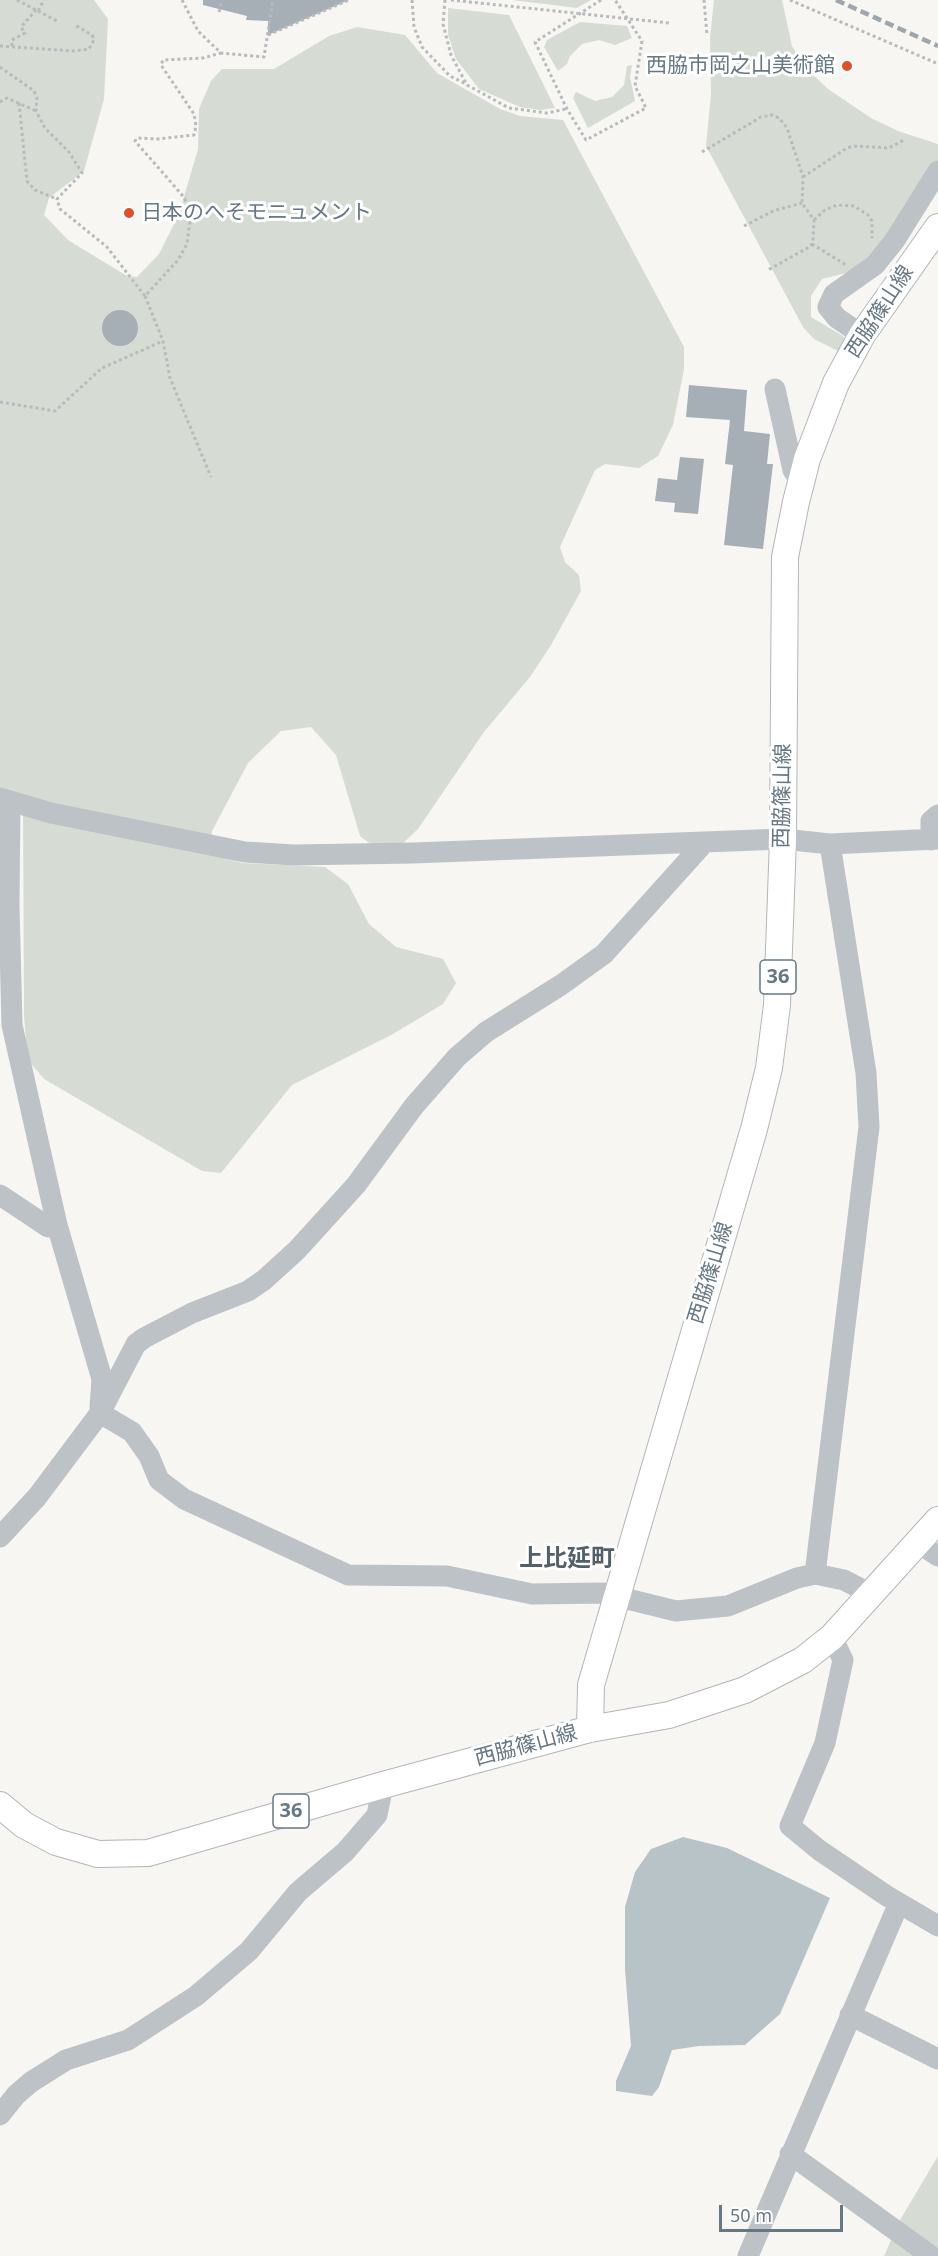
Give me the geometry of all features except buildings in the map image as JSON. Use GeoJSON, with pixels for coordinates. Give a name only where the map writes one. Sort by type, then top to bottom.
{"type":"FeatureCollection","features":[{"type":"Feature","properties":{"kind":"main road","name":"西脇篠山線"},"geometry":{"type":"LineString","coordinates":[[0,1805],[24,1825],[56,1842],[99,1854],[148,1853],[383,1785],[590,1729],[591,1685],[754,1129],[769,1068],[777,1005],[783,839],[785,558],[801,483],[807,459],[836,383],[862,335],[935,231]]}},
{"type":"Feature","properties":{"kind":"main road"},"geometry":{"type":"LineString","coordinates":[[590,1729],[669,1716],[745,1690],[804,1660],[832,1637],[938,1520]]}},
{"type":"Feature","properties":{"kind":"street"},"geometry":{"type":"LineString","coordinates":[[862,335],[837,318],[828,307],[834,294],[875,265],[895,240],[938,171]]}},
{"type":"Feature","properties":{"kind":"street"},"geometry":{"type":"LineString","coordinates":[[775,389],[792,470],[801,483]]}},
{"type":"Feature","properties":{"kind":"street"},"geometry":{"type":"LineString","coordinates":[[100,1413],[102,1379],[57,1225],[12,1025],[5,910],[5,800],[51,813],[255,853],[413,853],[783,839],[830,844],[934,840],[931,821],[938,815]]}},
{"type":"Feature","properties":{"kind":"street"},"geometry":{"type":"LineString","coordinates":[[0,1537],[37,1497],[100,1413],[136,1344],[192,1313],[248,1291],[264,1280],[297,1250],[356,1185],[414,1106],[457,1057],[486,1032],[561,985],[604,954],[704,843]]}},
{"type":"Feature","properties":{"kind":"street"},"geometry":{"type":"LineString","coordinates":[[815,1574],[870,1127],[866,1073],[830,844]]}},
{"type":"Feature","properties":{"kind":"street"},"geometry":{"type":"LineString","coordinates":[[0,1195],[48,1227],[57,1225]]}},
{"type":"Feature","properties":{"kind":"street"},"geometry":{"type":"LineString","coordinates":[[100,1413],[132,1432],[149,1456],[159,1480],[184,1499],[348,1575],[447,1576],[532,1594],[603,1593],[676,1611],[728,1606],[797,1578],[815,1574],[844,1580],[871,1594]]}},
{"type":"Feature","properties":{"kind":"street"},"geometry":{"type":"LineString","coordinates":[[917,1542],[938,1556]]}},
{"type":"Feature","properties":{"kind":"street"},"geometry":{"type":"LineString","coordinates":[[832,1637],[843,1660],[825,1743],[790,1826],[819,1850],[938,1926]]}},
{"type":"Feature","properties":{"kind":"street"},"geometry":{"type":"LineString","coordinates":[[0,2115],[16,2095],[31,2082],[66,2060],[128,2040],[196,1996],[249,1951],[297,1892],[345,1852],[377,1815],[383,1785]]}},
{"type":"Feature","properties":{"kind":"street"},"geometry":{"type":"LineString","coordinates":[[748,2256],[899,1903]]}},
{"type":"Feature","properties":{"kind":"street"},"geometry":{"type":"LineString","coordinates":[[850,2014],[938,2059]]}},
{"type":"Feature","properties":{"kind":"street"},"geometry":{"type":"LineString","coordinates":[[790,2154],[931,2256]]}},
{"type":"Feature","properties":{"kind":"path"},"geometry":{"type":"LineString","coordinates":[[17,0],[59,22]]}},
{"type":"Feature","properties":{"kind":"path"},"geometry":{"type":"LineString","coordinates":[[12,46],[12,40],[25,33],[21,27],[37,11],[44,0]]}},
{"type":"Feature","properties":{"kind":"path"},"geometry":{"type":"LineString","coordinates":[[182,0],[198,31],[221,53]]}},
{"type":"Feature","properties":{"kind":"path"},"geometry":{"type":"LineString","coordinates":[[219,12],[222,0]]}},
{"type":"Feature","properties":{"kind":"path"},"geometry":{"type":"LineString","coordinates":[[145,296],[178,260],[187,243],[190,220],[188,205],[183,196],[135,141],[137,138],[158,139],[194,135],[196,126],[194,114],[161,65],[163,60],[203,58],[221,53],[264,57],[273,0]]}},
{"type":"Feature","properties":{"kind":"path"},"geometry":{"type":"LineString","coordinates":[[268,35],[350,0]]}},
{"type":"Feature","properties":{"kind":"path"},"geometry":{"type":"LineString","coordinates":[[412,0],[414,27],[422,47],[450,76],[509,108],[547,113],[567,109]]}},
{"type":"Feature","properties":{"kind":"path"},"geometry":{"type":"LineString","coordinates":[[445,0],[443,24],[451,54],[467,85]]}},
{"type":"Feature","properties":{"kind":"path"},"geometry":{"type":"LineString","coordinates":[[451,0],[578,15],[669,22]]}},
{"type":"Feature","properties":{"kind":"path"},"geometry":{"type":"LineString","coordinates":[[601,0],[535,42],[567,109],[586,140],[646,108],[635,86],[642,41],[615,0]]}},
{"type":"Feature","properties":{"kind":"path"},"geometry":{"type":"LineString","coordinates":[[704,0],[706,35]]}},
{"type":"Feature","properties":{"kind":"path"},"geometry":{"type":"LineString","coordinates":[[790,0],[936,63]]}},
{"type":"Feature","properties":{"kind":"path"},"geometry":{"type":"LineString","coordinates":[[0,46],[73,51],[89,49],[94,40],[92,35],[75,25]]}},
{"type":"Feature","properties":{"kind":"path"},"geometry":{"type":"LineString","coordinates":[[0,68],[34,91],[37,98],[36,111],[45,128],[69,152],[82,173],[57,199]]}},
{"type":"Feature","properties":{"kind":"path"},"geometry":{"type":"LineString","coordinates":[[0,102],[7,98],[36,111]]}},
{"type":"Feature","properties":{"kind":"path"},"geometry":{"type":"LineString","coordinates":[[19,103],[27,181],[35,190],[57,199]]}},
{"type":"Feature","properties":{"kind":"path"},"geometry":{"type":"LineString","coordinates":[[702,152],[761,117],[772,115],[779,118],[787,128],[803,177],[801,203],[813,220],[812,244]]}},
{"type":"Feature","properties":{"kind":"path"},"geometry":{"type":"LineString","coordinates":[[803,177],[847,148],[854,146],[889,148],[904,140]]}},
{"type":"Feature","properties":{"kind":"path"},"geometry":{"type":"LineString","coordinates":[[57,199],[60,209],[106,247],[145,296],[164,341],[170,378],[211,477]]}},
{"type":"Feature","properties":{"kind":"path"},"geometry":{"type":"LineString","coordinates":[[744,226],[773,211],[801,203]]}},
{"type":"Feature","properties":{"kind":"path"},"geometry":{"type":"LineString","coordinates":[[813,220],[825,210],[837,206],[854,206],[868,215],[872,221],[871,241]]}},
{"type":"Feature","properties":{"kind":"path"},"geometry":{"type":"LineString","coordinates":[[812,244],[832,258],[854,266]]}},
{"type":"Feature","properties":{"kind":"path"},"geometry":{"type":"LineString","coordinates":[[768,270],[812,244]]}},
{"type":"Feature","properties":{"kind":"path"},"geometry":{"type":"LineString","coordinates":[[0,402],[54,411],[102,368],[164,341]]}},
{"type":"Feature","properties":{"kind":"shaded area"},"geometry":{"type":"Polygon","coordinates":[[[0,0],[94,0],[108,19],[104,99],[84,171],[49,198],[44,215],[68,240],[127,276],[137,277],[159,254],[179,214],[198,149],[199,109],[211,81],[222,69],[274,69],[329,36],[357,27],[405,35],[437,73],[500,109],[520,116],[563,120],[684,347],[684,369],[673,425],[658,456],[639,468],[605,464],[595,470],[560,547],[565,562],[579,575],[581,591],[530,677],[484,732],[418,829],[401,845],[372,845],[360,836],[336,755],[311,727],[281,731],[248,763],[212,831],[210,854],[242,863],[325,867],[348,884],[369,924],[396,947],[443,959],[456,983],[443,1004],[393,1034],[292,1085],[221,1173],[202,1171],[44,1079],[28,1060],[24,1016],[23,797],[18,793],[0,788],[0,0]]]}},
{"type":"Feature","properties":{"kind":"shaded area"},"geometry":{"type":"Polygon","coordinates":[[[512,0],[591,0],[577,8],[512,0]]]}},
{"type":"Feature","properties":{"kind":"shaded area"},"geometry":{"type":"Polygon","coordinates":[[[714,0],[782,0],[792,46],[806,68],[828,89],[871,118],[898,131],[938,144],[938,160],[884,247],[862,269],[822,279],[811,296],[811,317],[843,336],[845,340],[838,351],[814,339],[803,327],[706,146],[711,94],[710,38],[714,0]]]}},
{"type":"Feature","properties":{"kind":"shaded area"},"geometry":{"type":"Polygon","coordinates":[[[448,8],[509,15],[555,108],[540,110],[520,107],[479,89],[456,59],[448,35],[448,8]]]}},
{"type":"Feature","properties":{"kind":"shaded area"},"geometry":{"type":"Polygon","coordinates":[[[580,22],[627,26],[632,38],[615,45],[599,40],[582,44],[570,56],[567,64],[558,71],[544,47],[547,40],[580,22]]]}},
{"type":"Feature","properties":{"kind":"shaded area"},"geometry":{"type":"Polygon","coordinates":[[[632,65],[630,77],[635,101],[588,128],[573,98],[576,92],[595,101],[612,97],[624,85],[627,66],[632,65]]]}},
{"type":"Feature","properties":{"kind":"shaded area"},"geometry":{"type":"Polygon","coordinates":[[[683,1837],[727,1848],[830,1898],[780,2014],[745,2045],[699,2046],[672,2050],[659,2087],[652,2096],[616,2091],[616,2081],[631,2046],[625,1969],[625,1907],[635,1872],[651,1849],[683,1837]]]}},
{"type":"Feature","properties":{"kind":"shaded area"},"geometry":{"type":"Polygon","coordinates":[[[938,2156],[938,2256],[884,2256],[900,2220],[938,2156]]]}},
{"type":"Feature","properties":{"kind":"railway"},"geometry":{"type":"LineString","coordinates":[[836,0],[938,46]]}},
{"type":"Feature","properties":{"kind":"place","name":"西脇市岡之山美術館"},"geometry":{"type":"Point","coordinates":[847,66]}},
{"type":"Feature","properties":{"kind":"place","name":"日本のへそモニュメント"},"geometry":{"type":"Point","coordinates":[129,213]}},
{"type":"Feature","properties":{"kind":"district","name":"上比延町"},"geometry":{"type":"Point","coordinates":[567,1559]}}]}
